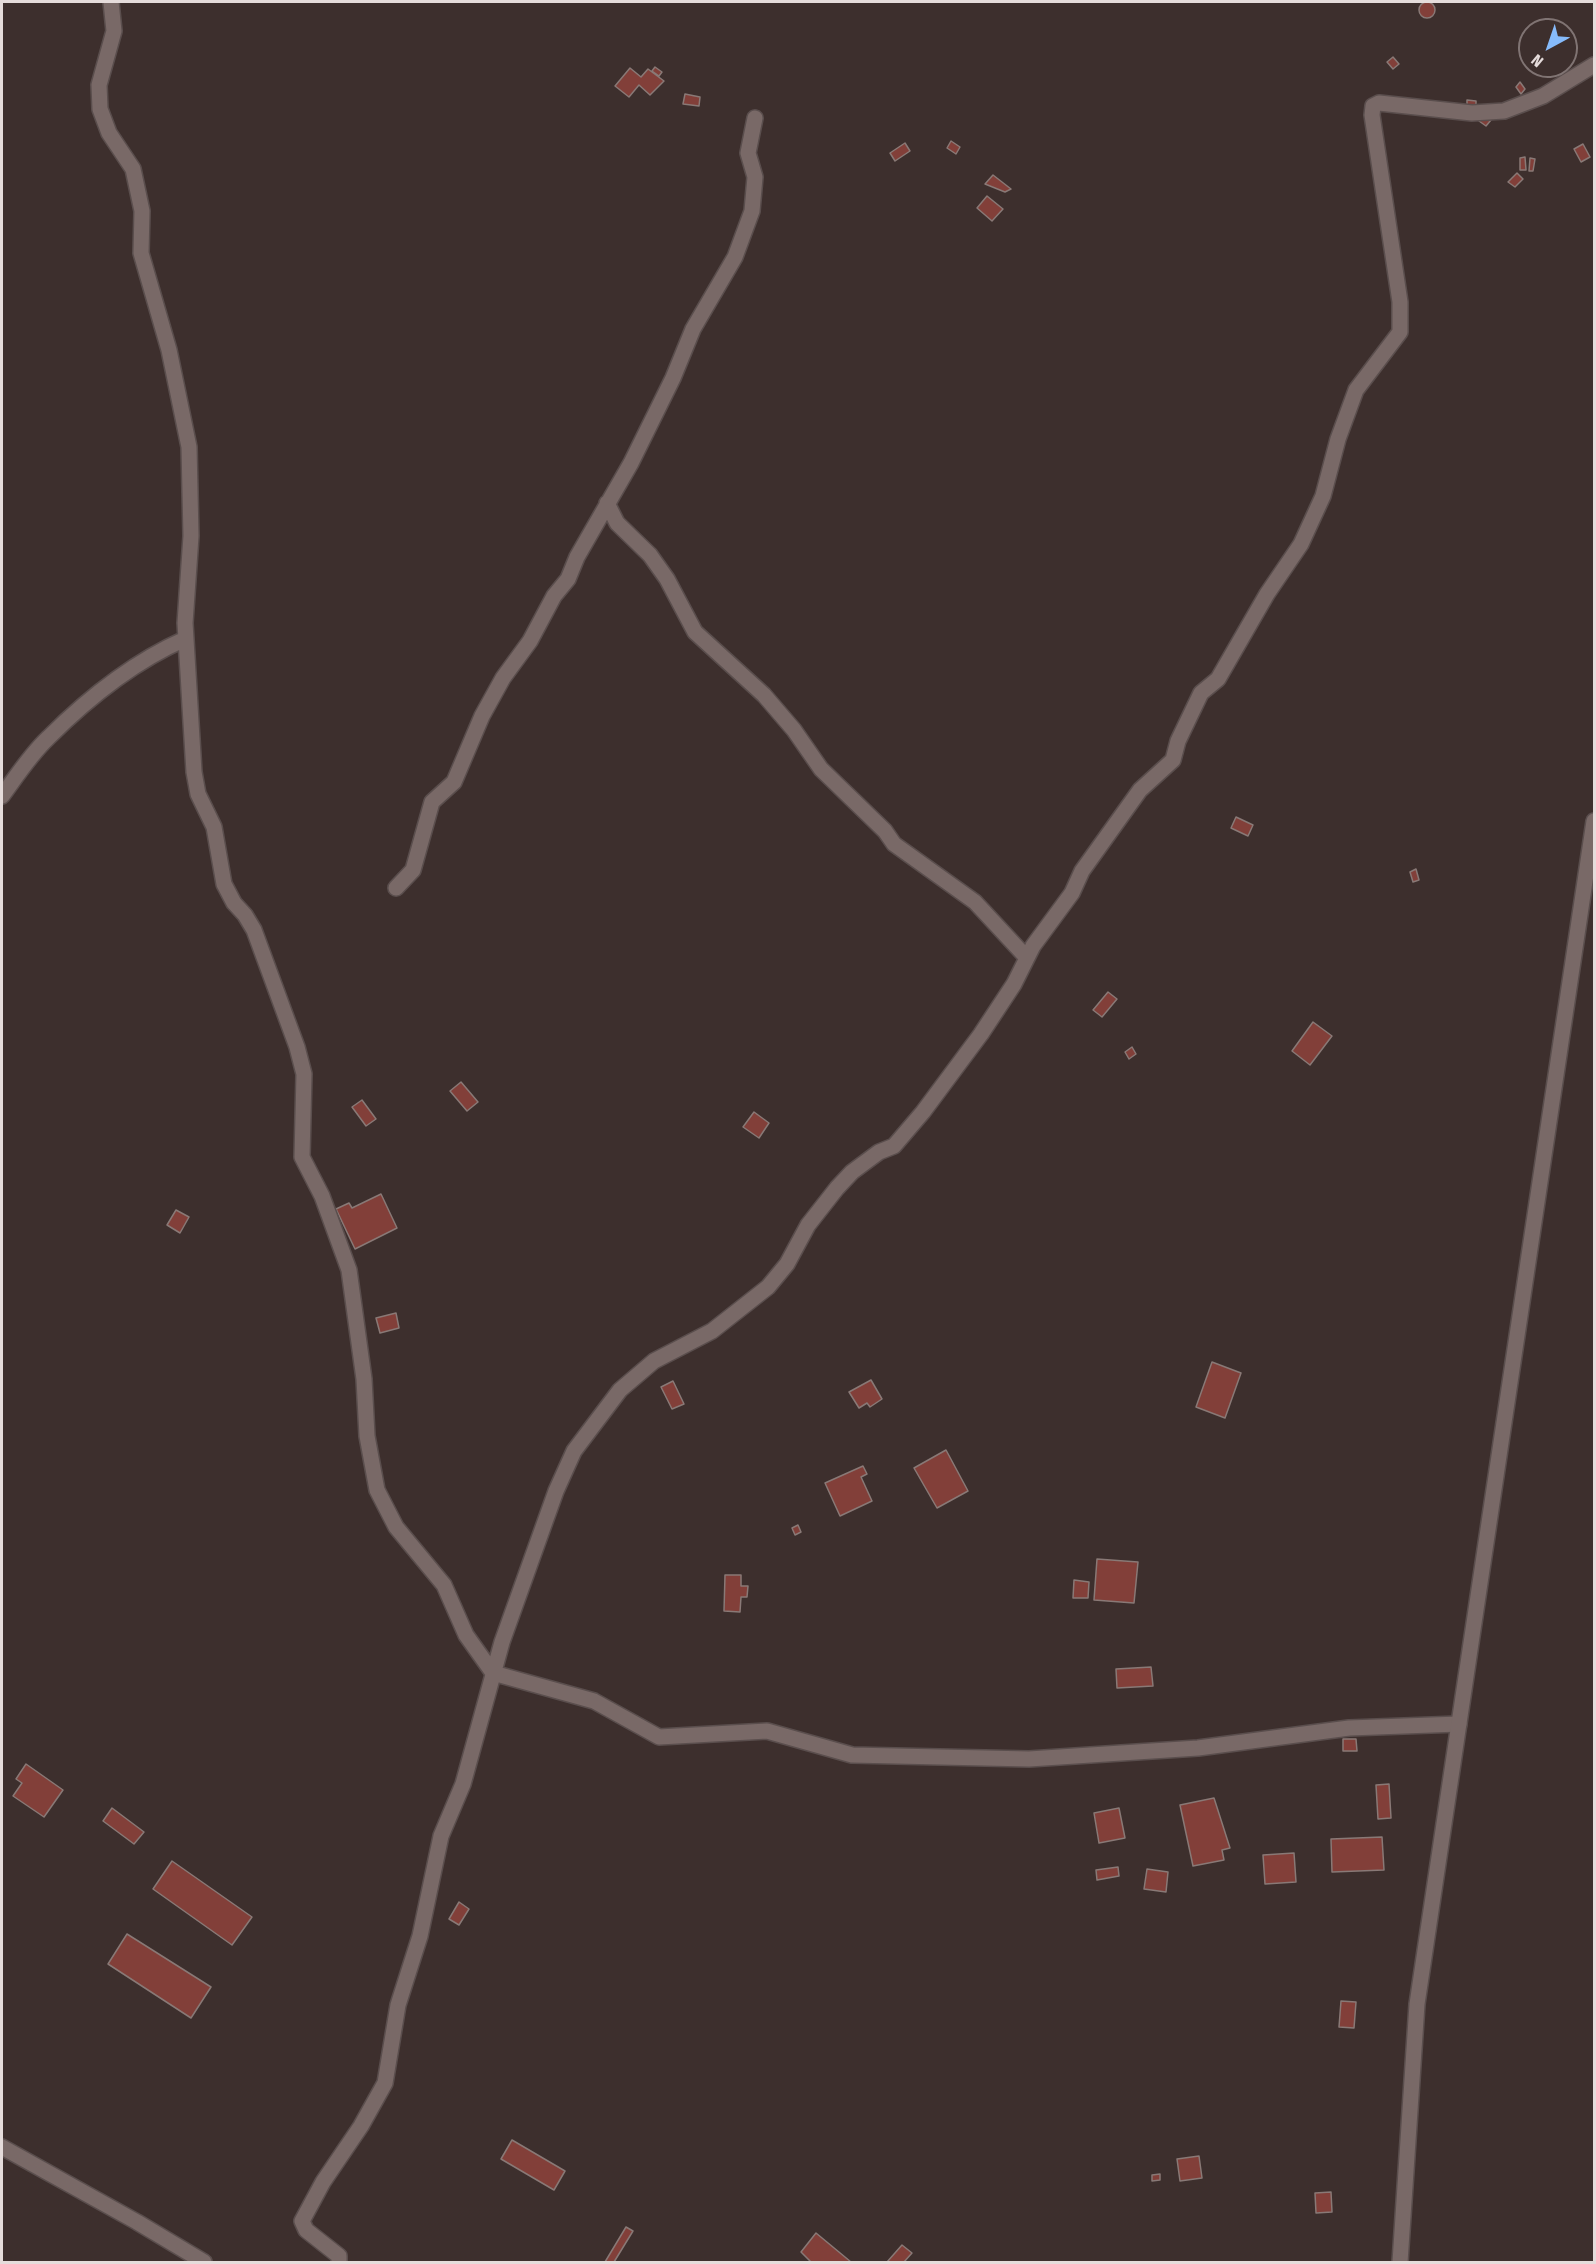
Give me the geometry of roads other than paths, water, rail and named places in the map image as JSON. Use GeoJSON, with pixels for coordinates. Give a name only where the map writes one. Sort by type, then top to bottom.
{"type":"FeatureCollection","features":[{"type":"Feature","properties":{"kind":"street"},"geometry":{"type":"LineString","coordinates":[[111,2],[114,31],[99,85],[100,109],[109,133],[133,169],[142,211],[141,253],[169,351],[189,447],[191,536],[185,639],[191,747],[198,794],[214,827],[224,884],[234,903],[254,930],[297,1047],[304,1074],[302,1157],[322,1196],[349,1270],[364,1379],[367,1436],[377,1490],[396,1527],[444,1585],[466,1635],[493,1673],[594,1701],[659,1737],[767,1731],[852,1755],[1029,1759],[1198,1748],[1349,1728],[1459,1724]]}},
{"type":"Feature","properties":{"kind":"street"},"geometry":{"type":"LineString","coordinates":[[339,2262],[339,2256],[306,2230],[302,2221],[323,2182],[361,2126],[385,2083],[398,2005],[418,1945],[441,1836],[466,1774],[493,1673],[556,1491],[574,1451],[620,1390],[645,1368],[712,1331],[768,1287],[787,1264],[808,1225],[826,1206],[837,1188],[852,1172],[879,1152],[894,1146],[924,1112],[981,1034],[1027,958],[1072,893],[1082,871],[1140,790],[1173,760],[1178,741],[1201,693],[1218,679],[1267,594],[1301,544],[1323,496],[1338,439],[1356,390],[1400,332],[1400,302],[1372,115],[1373,106],[1378,103],[1472,113],[1504,111],[1543,96],[1594,65]]}},
{"type":"Feature","properties":{"kind":"street"},"geometry":{"type":"LineString","coordinates":[[396,888],[413,870],[432,802],[454,782],[482,716],[503,678],[530,641],[554,596],[568,579],[577,557],[631,463],[673,378],[693,329],[735,257],[752,211],[755,177],[748,153],[755,118]]}},
{"type":"Feature","properties":{"kind":"street"},"geometry":{"type":"LineString","coordinates":[[607,503],[617,523],[650,555],[667,579],[695,633],[764,695],[794,730],[821,769],[894,844],[975,902],[1027,958]]}},
{"type":"Feature","properties":{"kind":"street"},"geometry":{"type":"LineString","coordinates":[[2,796],[46,739],[100,692],[143,659],[185,639]]}},
{"type":"Feature","properties":{"kind":"street"},"geometry":{"type":"LineString","coordinates":[[1400,2262],[1416,2004],[1594,821]]}},
{"type":"Feature","properties":{"kind":"street"},"geometry":{"type":"LineString","coordinates":[[2,2147],[204,2262]]}}]}
